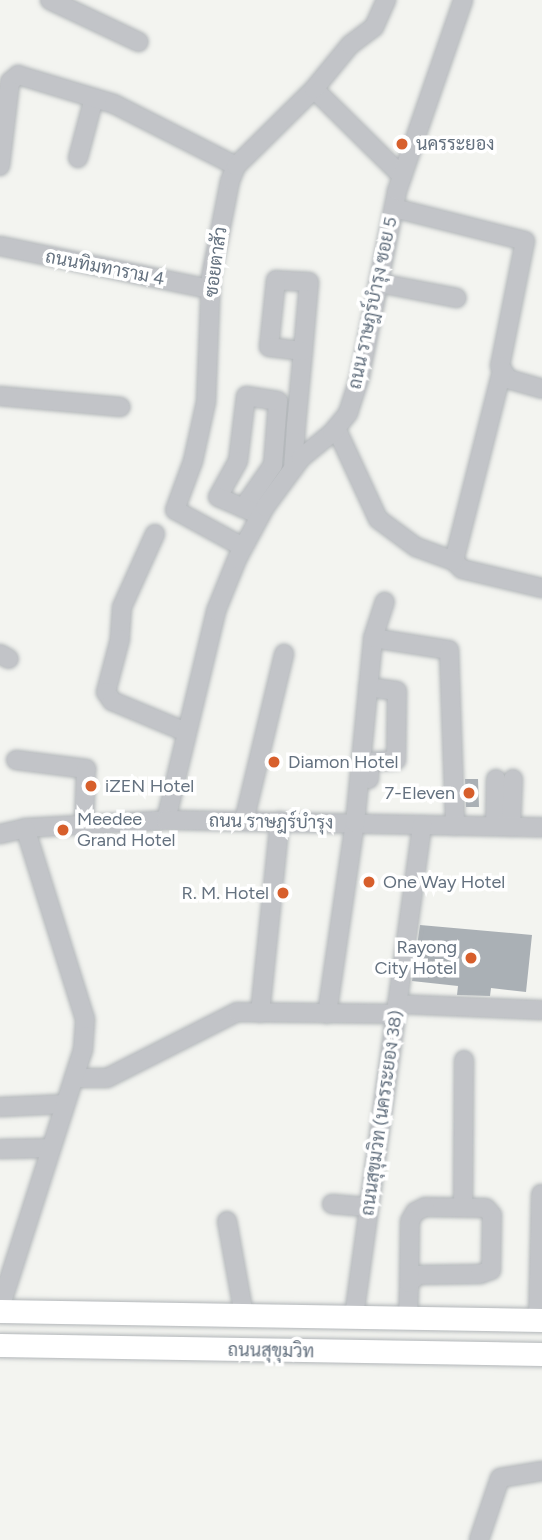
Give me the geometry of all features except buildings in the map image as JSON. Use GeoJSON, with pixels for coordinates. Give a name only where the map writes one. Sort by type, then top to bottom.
{"type":"FeatureCollection","features":[{"type":"Feature","properties":{"kind":"main road","name":"ถนนสุขุมวิท"},"geometry":{"type":"LineString","coordinates":[[0,1309],[540,1320]]}},
{"type":"Feature","properties":{"kind":"main road","name":"ถนนสุขุมวิท"},"geometry":{"type":"LineString","coordinates":[[0,1345],[542,1354]]}},
{"type":"Feature","properties":{"kind":"street"},"geometry":{"type":"LineString","coordinates":[[50,0],[71,4],[139,42]]}},
{"type":"Feature","properties":{"kind":"street"},"geometry":{"type":"LineString","coordinates":[[0,166],[14,77],[94,98],[130,111],[236,166],[314,89],[350,45],[381,18],[386,0]]}},
{"type":"Feature","properties":{"kind":"street","name":"ถนน ราษฎร์บำรุง ซอย 5"},"geometry":{"type":"LineString","coordinates":[[166,820],[216,611],[243,547],[260,515],[297,463],[334,431],[348,413],[360,375],[402,176],[463,0]]}},
{"type":"Feature","properties":{"kind":"street"},"geometry":{"type":"LineString","coordinates":[[314,89],[402,176]]}},
{"type":"Feature","properties":{"kind":"street"},"geometry":{"type":"LineString","coordinates":[[78,158],[94,98]]}},
{"type":"Feature","properties":{"kind":"street","name":"ซอยตาสัว"},"geometry":{"type":"LineString","coordinates":[[236,166],[210,289],[206,402],[193,461],[175,510],[243,547]]}},
{"type":"Feature","properties":{"kind":"street"},"geometry":{"type":"LineString","coordinates":[[394,208],[533,243],[454,561]]}},
{"type":"Feature","properties":{"kind":"street","name":"ถนนทิมทาราม 4"},"geometry":{"type":"LineString","coordinates":[[0,246],[210,289]]}},
{"type":"Feature","properties":{"kind":"street"},"geometry":{"type":"LineString","coordinates":[[379,283],[457,298]]}},
{"type":"Feature","properties":{"kind":"street"},"geometry":{"type":"LineString","coordinates":[[297,463],[303,351]]}},
{"type":"Feature","properties":{"kind":"street"},"geometry":{"type":"LineString","coordinates":[[502,371],[508,379],[542,389]]}},
{"type":"Feature","properties":{"kind":"street"},"geometry":{"type":"LineString","coordinates":[[0,396],[120,407]]}},
{"type":"Feature","properties":{"kind":"street"},"geometry":{"type":"LineString","coordinates":[[243,508],[274,465],[278,401],[246,396],[238,461],[218,497],[243,508],[260,515]]}},
{"type":"Feature","properties":{"kind":"street"},"geometry":{"type":"LineString","coordinates":[[334,431],[378,519],[416,547],[454,561],[462,569],[542,588]]}},
{"type":"Feature","properties":{"kind":"street"},"geometry":{"type":"LineString","coordinates":[[155,534],[122,607],[120,639],[106,692],[112,701],[186,732]]}},
{"type":"Feature","properties":{"kind":"street"},"geometry":{"type":"LineString","coordinates":[[362,824],[373,638],[385,602]]}},
{"type":"Feature","properties":{"kind":"street"},"geometry":{"type":"LineString","coordinates":[[373,638],[449,650],[454,826]]}},
{"type":"Feature","properties":{"kind":"street"},"geometry":{"type":"LineString","coordinates":[[244,821],[284,654]]}},
{"type":"Feature","properties":{"kind":"street"},"geometry":{"type":"LineString","coordinates":[[327,1014],[362,824],[369,762],[396,760],[397,691],[368,687]]}},
{"type":"Feature","properties":{"kind":"street"},"geometry":{"type":"LineString","coordinates":[[16,760],[86,769],[84,824]]}},
{"type":"Feature","properties":{"kind":"street"},"geometry":{"type":"LineString","coordinates":[[503,826],[504,779]]}},
{"type":"Feature","properties":{"kind":"street","name":"ถนน ราษฎร์บำรุง"},"geometry":{"type":"LineString","coordinates":[[0,834],[25,828],[166,820],[542,827]]}},
{"type":"Feature","properties":{"kind":"street"},"geometry":{"type":"LineString","coordinates":[[260,1013],[280,821]]}},
{"type":"Feature","properties":{"kind":"street","name":"ถนนสุขุมวิท (นครระยอง 38)"},"geometry":{"type":"LineString","coordinates":[[354,1316],[422,825]]}},
{"type":"Feature","properties":{"kind":"street"},"geometry":{"type":"LineString","coordinates":[[0,1309],[83,1050],[85,1019],[25,828]]}},
{"type":"Feature","properties":{"kind":"street"},"geometry":{"type":"LineString","coordinates":[[74,1077],[107,1078],[237,1012],[327,1014],[448,1006],[443,1002],[445,995],[542,1006]]}},
{"type":"Feature","properties":{"kind":"street"},"geometry":{"type":"LineString","coordinates":[[463,1206],[464,1060]]}},
{"type":"Feature","properties":{"kind":"street"},"geometry":{"type":"LineString","coordinates":[[0,1107],[65,1104]]}},
{"type":"Feature","properties":{"kind":"street"},"geometry":{"type":"LineString","coordinates":[[0,1149],[51,1148]]}},
{"type":"Feature","properties":{"kind":"street"},"geometry":{"type":"LineString","coordinates":[[540,1320],[541,1194]]}},
{"type":"Feature","properties":{"kind":"street"},"geometry":{"type":"LineString","coordinates":[[332,1204],[369,1207]]}},
{"type":"Feature","properties":{"kind":"street"},"geometry":{"type":"LineString","coordinates":[[408,1318],[410,1221],[415,1212],[425,1207],[486,1208],[492,1215],[491,1269],[480,1275],[418,1275],[409,1283]]}},
{"type":"Feature","properties":{"kind":"street"},"geometry":{"type":"LineString","coordinates":[[227,1221],[244,1315]]}},
{"type":"Feature","properties":{"kind":"street"},"geometry":{"type":"LineString","coordinates":[[479,1540],[500,1478],[542,1471]]}},
{"type":"Feature","properties":{"kind":"place","name":"นครระยอง"},"geometry":{"type":"Point","coordinates":[402,144]}},
{"type":"Feature","properties":{"kind":"place","name":"Diamon Hotel"},"geometry":{"type":"Point","coordinates":[274,762]}},
{"type":"Feature","properties":{"kind":"place","name":"iZEN Hotel"},"geometry":{"type":"Point","coordinates":[91,786]}},
{"type":"Feature","properties":{"kind":"place","name":"7-Eleven"},"geometry":{"type":"Point","coordinates":[469,793]}},
{"type":"Feature","properties":{"kind":"place","name":"Meedee Grand Hotel"},"geometry":{"type":"Point","coordinates":[63,830]}},
{"type":"Feature","properties":{"kind":"place","name":"One Way Hotel"},"geometry":{"type":"Point","coordinates":[369,882]}},
{"type":"Feature","properties":{"kind":"place","name":"R. M. Hotel"},"geometry":{"type":"Point","coordinates":[283,893]}},
{"type":"Feature","properties":{"kind":"place","name":"Rayong City Hotel"},"geometry":{"type":"Point","coordinates":[471,958]}}]}
